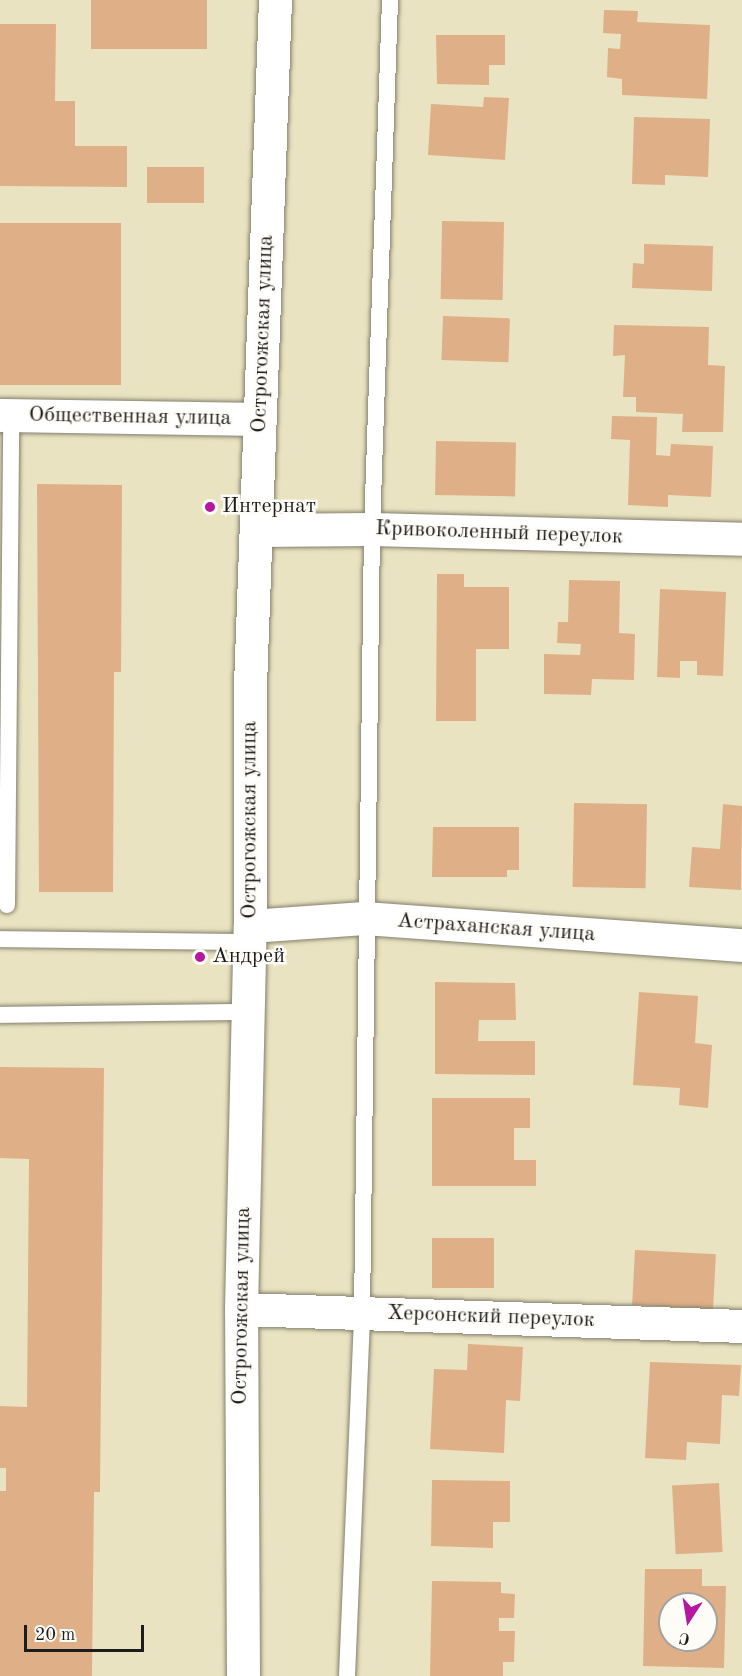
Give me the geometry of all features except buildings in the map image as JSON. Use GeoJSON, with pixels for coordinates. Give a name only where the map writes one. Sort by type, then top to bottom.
{"type":"FeatureCollection","features":[{"type":"Feature","properties":{"kind":"street","name":"Острогожская улица"},"geometry":{"type":"LineString","coordinates":[[243,1676],[241,1309],[250,934],[250,686],[274,0]]}},
{"type":"Feature","properties":{"kind":"street","name":"Общественная улица"},"geometry":{"type":"LineString","coordinates":[[6,415],[260,419]]}},
{"type":"Feature","properties":{"kind":"street","name":"Кривоколенный переулок"},"geometry":{"type":"LineString","coordinates":[[257,530],[372,529],[742,539]]}},
{"type":"Feature","properties":{"kind":"street","name":"Астраханская улица"},"geometry":{"type":"LineString","coordinates":[[250,934],[364,918],[742,945]]}},
{"type":"Feature","properties":{"kind":"street","name":"Херсонский переулок"},"geometry":{"type":"LineString","coordinates":[[241,1309],[742,1326]]}},
{"type":"Feature","properties":{"kind":"lane"},"geometry":{"type":"LineString","coordinates":[[347,1676],[362,1313],[364,918],[372,529],[390,0]]}},
{"type":"Feature","properties":{"kind":"lane"},"geometry":{"type":"LineString","coordinates":[[6,415],[7,905]]}},
{"type":"Feature","properties":{"kind":"lane"},"geometry":{"type":"LineString","coordinates":[[0,939],[250,934]]}},
{"type":"Feature","properties":{"kind":"lane"},"geometry":{"type":"LineString","coordinates":[[0,1015],[248,1012]]}},
{"type":"Feature","properties":{"kind":"place","name":"Интернат"},"geometry":{"type":"Point","coordinates":[210,507]}},
{"type":"Feature","properties":{"kind":"place","name":"Андрей"},"geometry":{"type":"Point","coordinates":[200,957]}}]}
